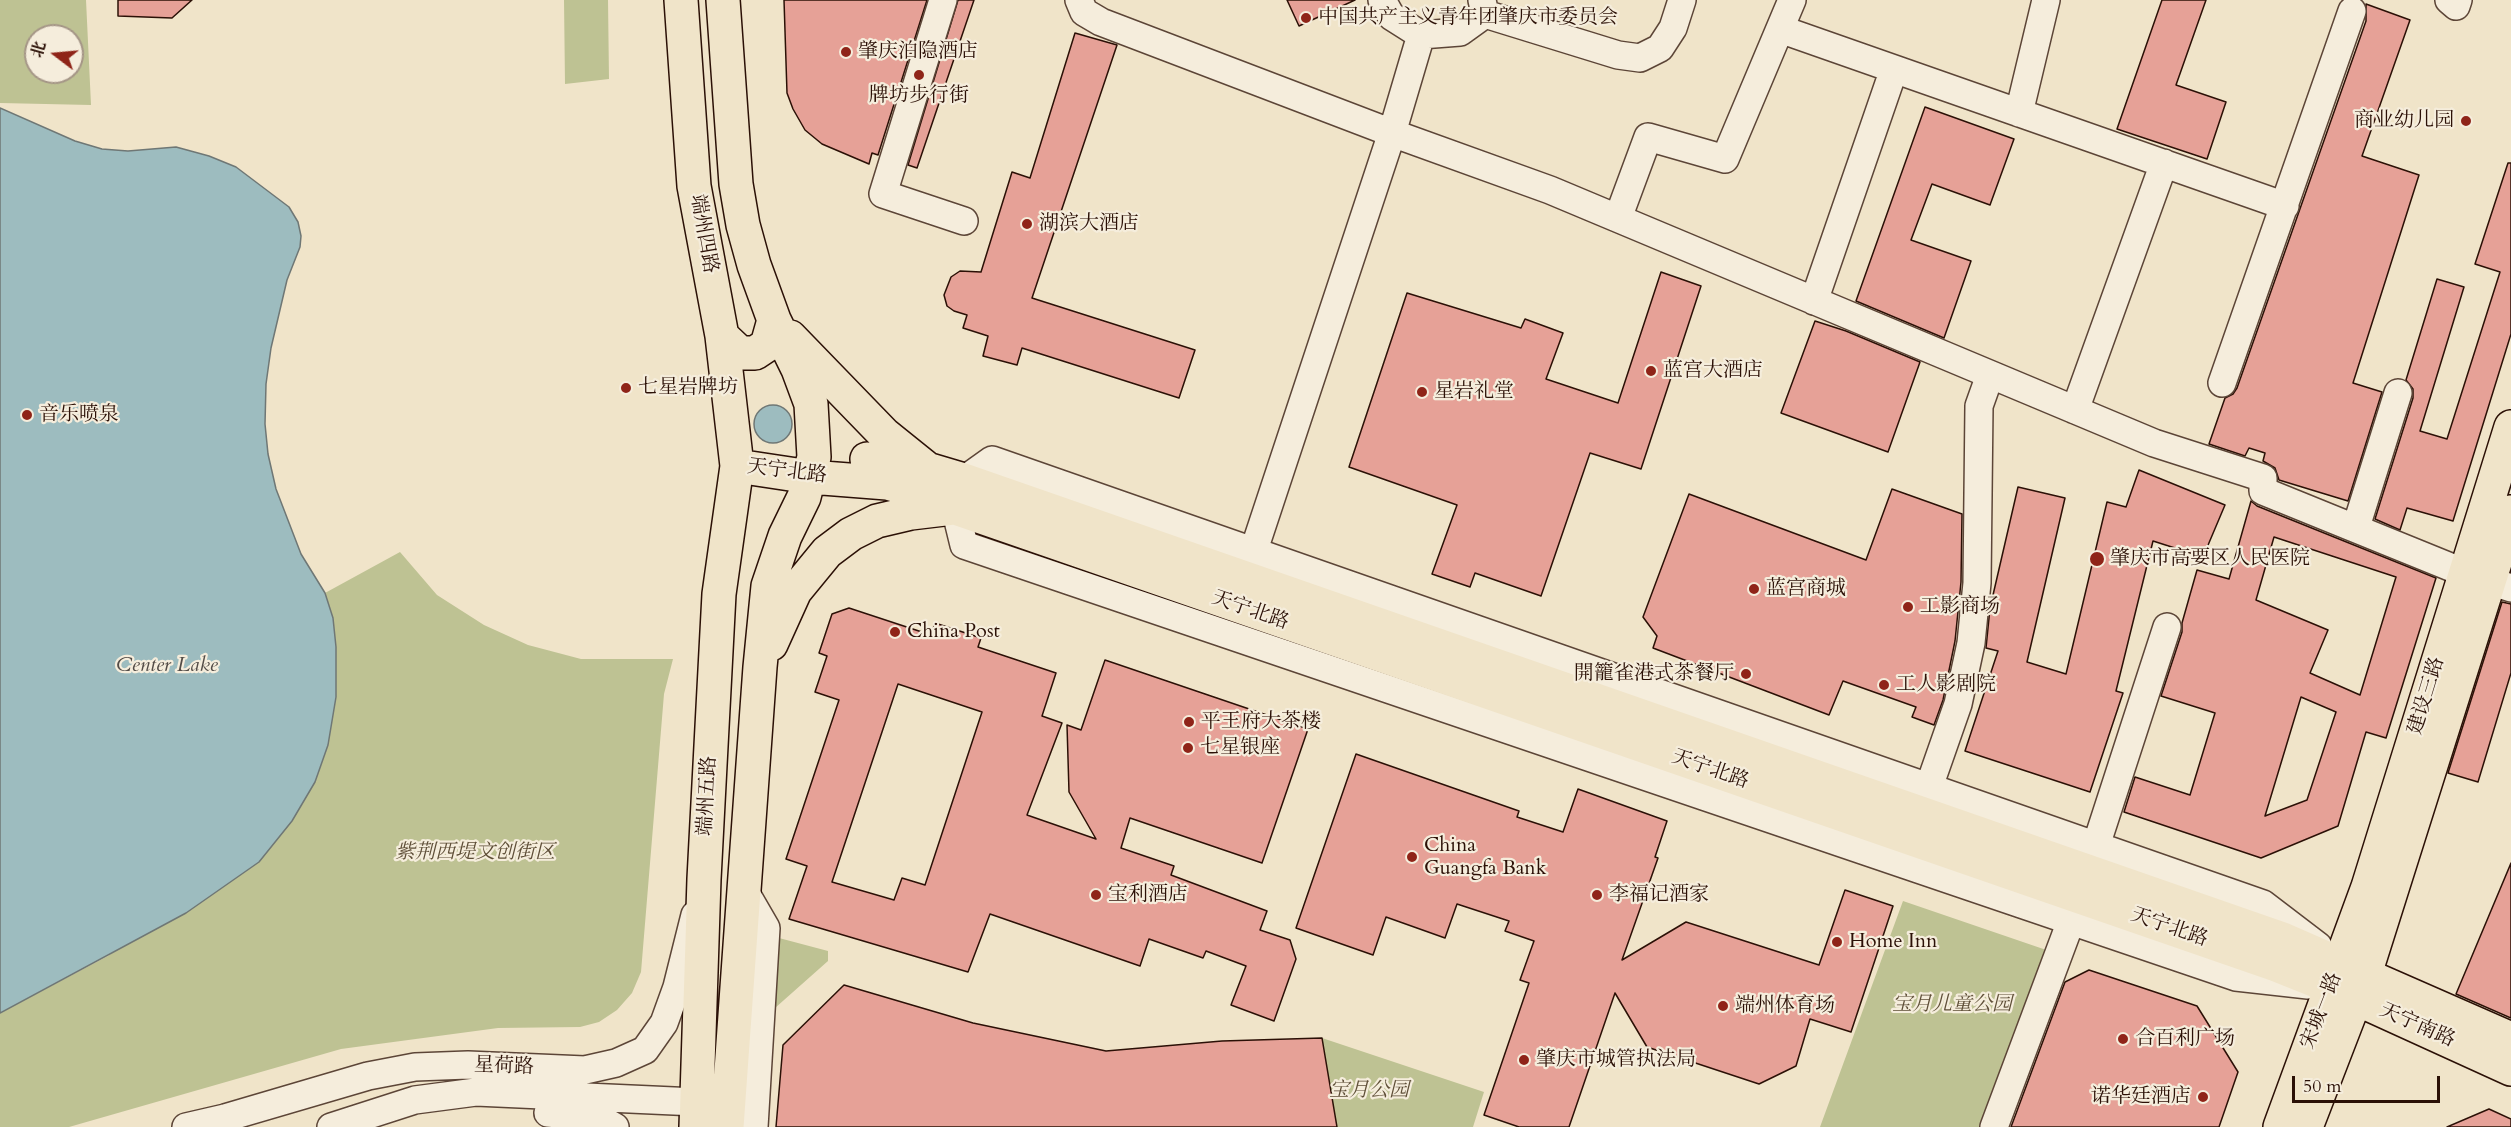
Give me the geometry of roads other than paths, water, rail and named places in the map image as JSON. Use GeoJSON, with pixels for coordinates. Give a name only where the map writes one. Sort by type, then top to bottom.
{"type":"FeatureCollection","features":[{"type":"Feature","properties":{"kind":"main road","name":"端州四路"},"geometry":{"type":"LineString","coordinates":[[681,0],[694,186],[722,336],[737,466]]}},
{"type":"Feature","properties":{"kind":"main road","name":"端州四路"},"geometry":{"type":"LineString","coordinates":[[723,0],[736,184],[743,225],[754,265],[774,321],[798,369],[811,404],[812,467]]}},
{"type":"Feature","properties":{"kind":"main road"},"geometry":{"type":"LineString","coordinates":[[722,336],[740,353],[754,353],[767,345],[774,321],[884,434],[927,469]]}},
{"type":"Feature","properties":{"kind":"main road","name":"建设三路"},"geometry":{"type":"LineString","coordinates":[[2489,580],[2511,427]]}},
{"type":"Feature","properties":{"kind":"main road","name":"天宁北路"},"geometry":{"type":"LineString","coordinates":[[737,466],[812,467],[874,459],[927,469],[959,494],[1580,710],[1920,813],[2092,858],[2283,939],[2348,981]]}},
{"type":"Feature","properties":{"kind":"main road","name":"端州五路"},"geometry":{"type":"LineString","coordinates":[[697,1114],[704,879],[719,594],[737,466]]}},
{"type":"Feature","properties":{"kind":"main road"},"geometry":{"type":"LineString","coordinates":[[728,1115],[760,667],[768,586],[785,536],[804,497],[812,467]]}},
{"type":"Feature","properties":{"kind":"main road","name":"天宁北路"},"geometry":{"type":"LineString","coordinates":[[812,467],[887,483],[959,494],[1249,565],[1580,710]]}},
{"type":"Feature","properties":{"kind":"main road"},"geometry":{"type":"LineString","coordinates":[[760,667],[795,591],[827,552],[851,534],[877,521],[911,513],[959,494]]}},
{"type":"Feature","properties":{"kind":"main road","name":"建设三路"},"geometry":{"type":"LineString","coordinates":[[2348,981],[2511,512]]}},
{"type":"Feature","properties":{"kind":"main road","name":"天宁北路"},"geometry":{"type":"LineString","coordinates":[[1920,813],[2267,962],[2348,981]]}},
{"type":"Feature","properties":{"kind":"main road","name":"天宁南路"},"geometry":{"type":"LineString","coordinates":[[2348,981],[2511,1039]]}},
{"type":"Feature","properties":{"kind":"main road","name":"天宁南路"},"geometry":{"type":"LineString","coordinates":[[2348,981],[2511,1069]]}},
{"type":"Feature","properties":{"kind":"main road","name":"宋城一路"},"geometry":{"type":"LineString","coordinates":[[2280,1127],[2348,981]]}},
{"type":"Feature","properties":{"kind":"main road","name":"宋城一路"},"geometry":{"type":"LineString","coordinates":[[2306,1127],[2348,981]]}},
{"type":"Feature","properties":{"kind":"street"},"geometry":{"type":"LineString","coordinates":[[943,0],[883,194],[964,221]]}},
{"type":"Feature","properties":{"kind":"street"},"geometry":{"type":"LineString","coordinates":[[1079,0],[1084,12],[1101,22],[1392,133],[1550,190],[2154,443],[2263,478],[2263,491],[2489,580]]}},
{"type":"Feature","properties":{"kind":"street"},"geometry":{"type":"LineString","coordinates":[[1382,0],[1390,16],[1421,35],[1460,32],[1484,7],[1618,55],[1640,58],[1660,48],[1673,27],[1683,0]]}},
{"type":"Feature","properties":{"kind":"street"},"geometry":{"type":"LineString","coordinates":[[1618,218],[1648,137],[1725,159],[1792,0]]}},
{"type":"Feature","properties":{"kind":"street"},"geometry":{"type":"LineString","coordinates":[[2019,113],[2046,0]]}},
{"type":"Feature","properties":{"kind":"street"},"geometry":{"type":"LineString","coordinates":[[2449,0],[2456,6],[2458,0]]}},
{"type":"Feature","properties":{"kind":"street"},"geometry":{"type":"LineString","coordinates":[[2222,383],[2352,11]]}},
{"type":"Feature","properties":{"kind":"street"},"geometry":{"type":"LineString","coordinates":[[1780,29],[2285,206]]}},
{"type":"Feature","properties":{"kind":"street"},"geometry":{"type":"LineString","coordinates":[[1249,565],[1392,133],[1421,35]]}},
{"type":"Feature","properties":{"kind":"street"},"geometry":{"type":"LineString","coordinates":[[1814,301],[1894,69]]}},
{"type":"Feature","properties":{"kind":"street"},"geometry":{"type":"LineString","coordinates":[[2075,410],[2164,163]]}},
{"type":"Feature","properties":{"kind":"street"},"geometry":{"type":"LineString","coordinates":[[1580,710],[1920,813],[1958,704],[1971,643],[1977,583],[1979,406],[1990,375]]}},
{"type":"Feature","properties":{"kind":"street"},"geometry":{"type":"LineString","coordinates":[[2356,527],[2398,393]]}},
{"type":"Feature","properties":{"kind":"street"},"geometry":{"type":"LineString","coordinates":[[2092,858],[2167,627]]}},
{"type":"Feature","properties":{"kind":"street"},"geometry":{"type":"LineString","coordinates":[[1580,710],[2071,921],[2236,977],[2348,981]]}},
{"type":"Feature","properties":{"kind":"street","name":"星荷路"},"geometry":{"type":"LineString","coordinates":[[186,1127],[225,1118],[368,1076],[415,1067],[468,1065],[585,1070],[615,1063],[645,1050],[664,1023],[677,987],[704,879]]}},
{"type":"Feature","properties":{"kind":"street"},"geometry":{"type":"LineString","coordinates":[[744,890],[766,928],[754,1127]]}},
{"type":"Feature","properties":{"kind":"street"},"geometry":{"type":"LineString","coordinates":[[1994,1127],[2071,921]]}},
{"type":"Feature","properties":{"kind":"street","name":"星荷路"},"geometry":{"type":"LineString","coordinates":[[331,1127],[416,1100],[476,1092],[697,1114],[728,1115]]}},
{"type":"Feature","properties":{"kind":"street"},"geometry":{"type":"LineString","coordinates":[[416,1100],[482,1110],[573,1114],[601,1119],[615,1127]]}},
{"type":"Feature","properties":{"kind":"water","name":"Center Lake"},"geometry":{"type":"Polygon","coordinates":[[[0,108],[75,141],[102,149],[128,151],[176,147],[209,156],[236,167],[289,207],[298,222],[301,236],[300,247],[287,280],[271,348],[266,384],[265,424],[268,454],[276,489],[301,554],[325,593],[333,618],[336,647],[336,697],[328,745],[315,782],[292,821],[259,862],[186,913],[0,1013],[0,108]]]}},
{"type":"Feature","properties":{"kind":"water"},"geometry":{"type":"Polygon","coordinates":[[[773,405],[786,411],[792,424],[786,437],[773,443],[760,437],[754,424],[760,411],[773,405]]]}},
{"type":"Feature","properties":{"kind":"place","name":"中国共产主义青年团肇庆市委员会"},"geometry":{"type":"Point","coordinates":[1306,18]}},
{"type":"Feature","properties":{"kind":"place","name":"肇庆泊隐酒店"},"geometry":{"type":"Point","coordinates":[846,52]}},
{"type":"Feature","properties":{"kind":"place","name":"牌坊步行街"},"geometry":{"type":"Point","coordinates":[919,75]}},
{"type":"Feature","properties":{"kind":"place","name":"商业幼儿园"},"geometry":{"type":"Point","coordinates":[2466,121]}},
{"type":"Feature","properties":{"kind":"place","name":"湖滨大酒店"},"geometry":{"type":"Point","coordinates":[1027,224]}},
{"type":"Feature","properties":{"kind":"place","name":"蓝宫大酒店"},"geometry":{"type":"Point","coordinates":[1651,371]}},
{"type":"Feature","properties":{"kind":"place","name":"七星岩牌坊"},"geometry":{"type":"Point","coordinates":[626,388]}},
{"type":"Feature","properties":{"kind":"place","name":"星岩礼堂"},"geometry":{"type":"Point","coordinates":[1422,392]}},
{"type":"Feature","properties":{"kind":"place","name":"音乐喷泉"},"geometry":{"type":"Point","coordinates":[27,415]}},
{"type":"Feature","properties":{"kind":"place","name":"肇庆市高要区人民医院"},"geometry":{"type":"Point","coordinates":[2097,559]}},
{"type":"Feature","properties":{"kind":"place","name":"蓝宫商城"},"geometry":{"type":"Point","coordinates":[1754,589]}},
{"type":"Feature","properties":{"kind":"place","name":"工影商场"},"geometry":{"type":"Point","coordinates":[1908,607]}},
{"type":"Feature","properties":{"kind":"place","name":"China Post"},"geometry":{"type":"Point","coordinates":[895,632]}},
{"type":"Feature","properties":{"kind":"place","name":"開籠雀港式茶餐厅"},"geometry":{"type":"Point","coordinates":[1746,674]}},
{"type":"Feature","properties":{"kind":"place","name":"工人影剧院"},"geometry":{"type":"Point","coordinates":[1884,685]}},
{"type":"Feature","properties":{"kind":"place","name":"平王府大茶楼"},"geometry":{"type":"Point","coordinates":[1189,722]}},
{"type":"Feature","properties":{"kind":"place","name":"七星银座"},"geometry":{"type":"Point","coordinates":[1188,748]}},
{"type":"Feature","properties":{"kind":"place","name":"China Guangfa Bank"},"geometry":{"type":"Point","coordinates":[1412,857]}},
{"type":"Feature","properties":{"kind":"place","name":"宝利酒店"},"geometry":{"type":"Point","coordinates":[1096,895]}},
{"type":"Feature","properties":{"kind":"place","name":"李福记酒家"},"geometry":{"type":"Point","coordinates":[1597,895]}},
{"type":"Feature","properties":{"kind":"place","name":"Home Inn"},"geometry":{"type":"Point","coordinates":[1837,942]}},
{"type":"Feature","properties":{"kind":"place","name":"端州体育场"},"geometry":{"type":"Point","coordinates":[1723,1006]}},
{"type":"Feature","properties":{"kind":"place","name":"合百利广场"},"geometry":{"type":"Point","coordinates":[2123,1039]}},
{"type":"Feature","properties":{"kind":"place","name":"肇庆市城管执法局"},"geometry":{"type":"Point","coordinates":[1524,1060]}},
{"type":"Feature","properties":{"kind":"place","name":"诺华廷酒店"},"geometry":{"type":"Point","coordinates":[2203,1097]}},
{"type":"Feature","properties":{"kind":"park label","name":"紫荆西堤文创街区"},"geometry":{"type":"Point","coordinates":[475,853]}},
{"type":"Feature","properties":{"kind":"park label","name":"宝月儿童公园"},"geometry":{"type":"Point","coordinates":[1952,1005]}},
{"type":"Feature","properties":{"kind":"park label","name":"宝月公园"},"geometry":{"type":"Point","coordinates":[1369,1091]}}]}
